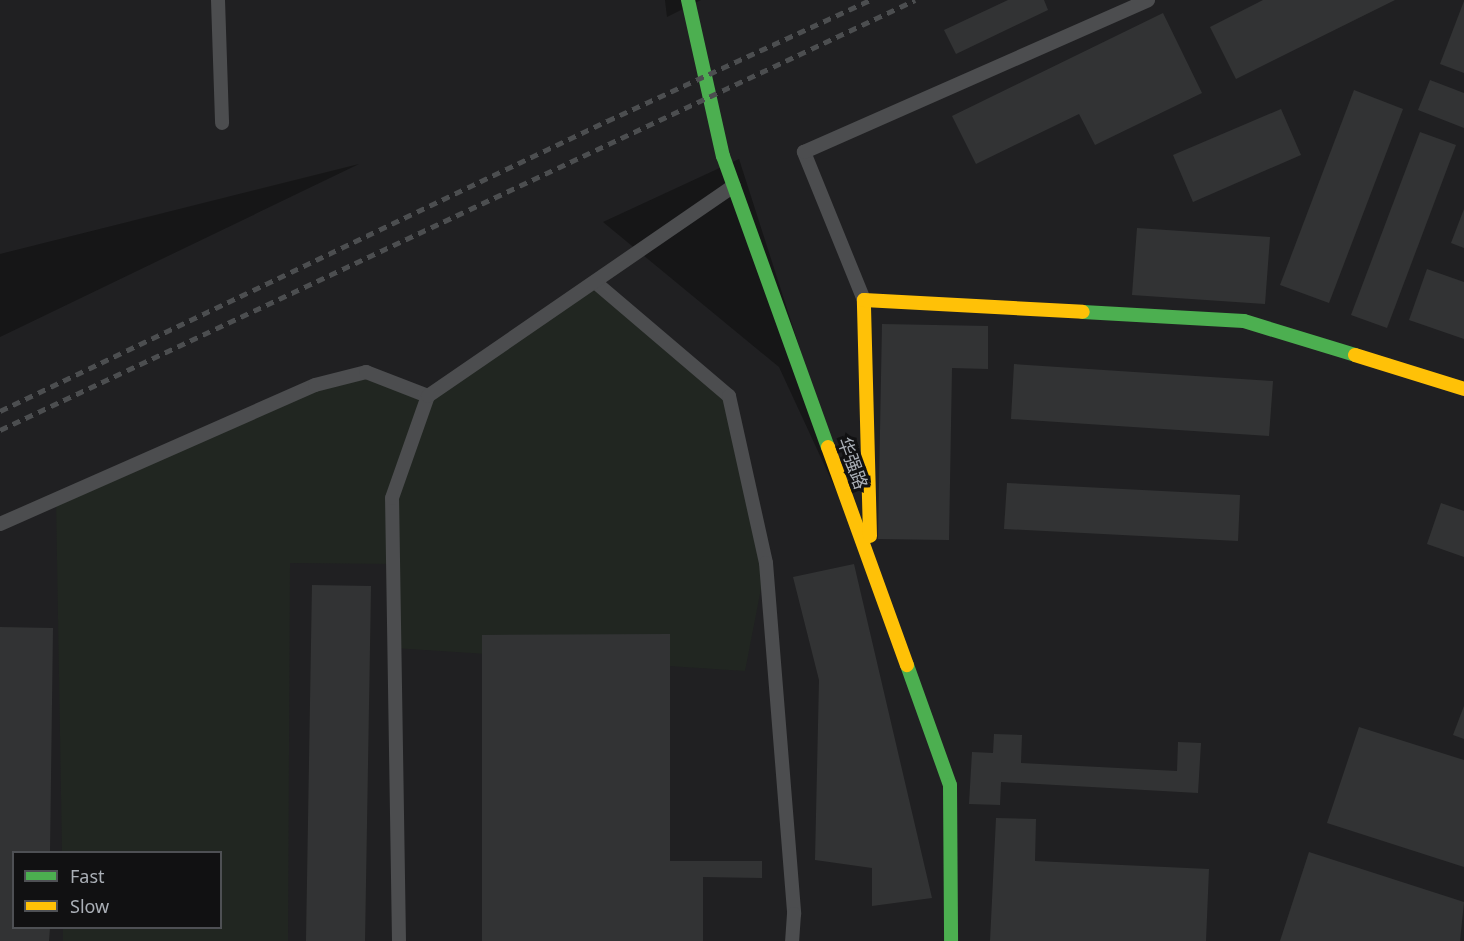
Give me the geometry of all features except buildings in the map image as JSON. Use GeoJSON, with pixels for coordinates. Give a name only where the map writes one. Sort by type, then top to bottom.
{"type":"FeatureCollection","features":[{"type":"Feature","properties":{"kind":"street","name":"华强路"},"geometry":{"type":"LineString","coordinates":[[688,0],[723,156],[951,785],[951,941]]}},
{"type":"Feature","properties":{"kind":"street"},"geometry":{"type":"LineString","coordinates":[[870,564],[864,300],[1244,321],[1464,389]]}},
{"type":"Feature","properties":{"kind":"lane"},"geometry":{"type":"LineString","coordinates":[[218,0],[222,123]]}},
{"type":"Feature","properties":{"kind":"lane"},"geometry":{"type":"LineString","coordinates":[[864,300],[804,152],[1148,0]]}},
{"type":"Feature","properties":{"kind":"lane"},"geometry":{"type":"LineString","coordinates":[[399,941],[392,498],[428,396],[734,186]]}},
{"type":"Feature","properties":{"kind":"lane"},"geometry":{"type":"LineString","coordinates":[[595,282],[729,396],[766,563],[794,914],[792,941]]}},
{"type":"Feature","properties":{"kind":"lane"},"geometry":{"type":"LineString","coordinates":[[0,524],[315,385],[366,372],[428,396]]}},
{"type":"Feature","properties":{"kind":"shaded area"},"geometry":{"type":"Polygon","coordinates":[[[0,0],[665,0],[667,17],[701,0],[1464,0],[1464,941],[0,941],[0,337],[359,164],[0,254],[0,0]],[[739,159],[603,222],[779,367],[866,555],[739,159]]]}},
{"type":"Feature","properties":{"kind":"shaded area"},"geometry":{"type":"Polygon","coordinates":[[[595,282],[729,396],[766,563],[745,671],[394,648],[393,564],[290,563],[288,941],[63,941],[63,929],[222,929],[222,851],[62,851],[56,499],[315,385],[366,372],[429,396],[595,282]]]}},
{"type":"Feature","properties":{"kind":"railway"},"geometry":{"type":"LineString","coordinates":[[0,411],[607,121],[870,0]]}},
{"type":"Feature","properties":{"kind":"railway"},"geometry":{"type":"LineString","coordinates":[[0,430],[915,0]]}},
{"type":"Feature","properties":{"kind":"traffic: fast"},"geometry":{"type":"LineString","coordinates":[[688,0],[723,156],[828,447]]}},
{"type":"Feature","properties":{"kind":"traffic: fast"},"geometry":{"type":"LineString","coordinates":[[1083,312],[1244,321],[1355,355]]}},
{"type":"Feature","properties":{"kind":"traffic: fast"},"geometry":{"type":"LineString","coordinates":[[907,665],[950,785],[951,941]]}},
{"type":"Feature","properties":{"kind":"traffic: slow"},"geometry":{"type":"LineString","coordinates":[[870,536],[864,300],[1083,312]]}},
{"type":"Feature","properties":{"kind":"traffic: slow"},"geometry":{"type":"LineString","coordinates":[[1355,355],[1464,389]]}},
{"type":"Feature","properties":{"kind":"traffic: slow"},"geometry":{"type":"LineString","coordinates":[[828,447],[907,665]]}}]}
